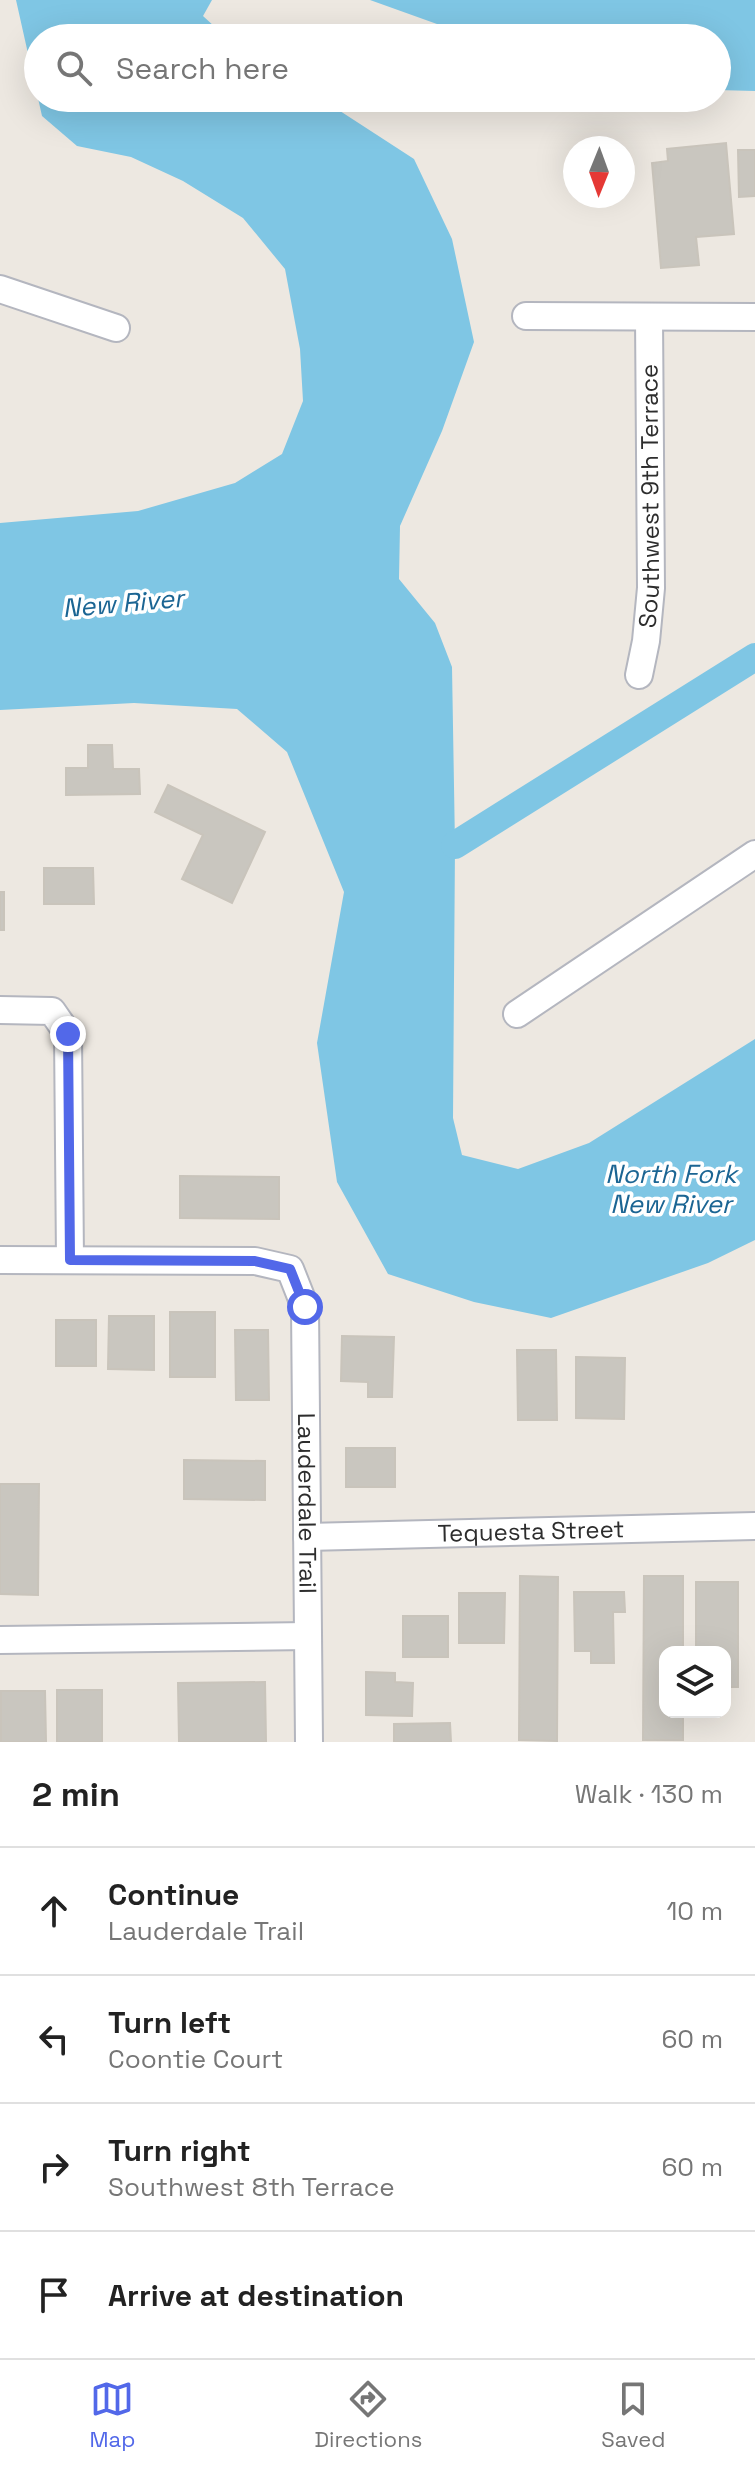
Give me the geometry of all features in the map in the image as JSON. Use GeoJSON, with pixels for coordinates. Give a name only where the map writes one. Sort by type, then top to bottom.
{"type":"FeatureCollection","features":[{"type":"Feature","properties":{"kind":"street"},"geometry":{"type":"LineString","coordinates":[[0,289],[116,328]]}},
{"type":"Feature","properties":{"kind":"street"},"geometry":{"type":"LineString","coordinates":[[526,316],[755,317]]}},
{"type":"Feature","properties":{"kind":"street","name":"Southwest 9th Terrace"},"geometry":{"type":"LineString","coordinates":[[639,675],[651,588],[649,317]]}},
{"type":"Feature","properties":{"kind":"street"},"geometry":{"type":"LineString","coordinates":[[517,1014],[755,854]]}},
{"type":"Feature","properties":{"kind":"street"},"geometry":{"type":"LineString","coordinates":[[0,1010],[52,1011],[68,1034],[70,1260],[0,1260]]}},
{"type":"Feature","properties":{"kind":"street","name":"Lauderdale Trail"},"geometry":{"type":"LineString","coordinates":[[70,1260],[255,1261],[290,1269],[305,1307],[309,1742]]}},
{"type":"Feature","properties":{"kind":"street","name":"Tequesta Street"},"geometry":{"type":"LineString","coordinates":[[307,1537],[755,1526]]}},
{"type":"Feature","properties":{"kind":"street"},"geometry":{"type":"LineString","coordinates":[[0,1640],[308,1636]]}},
{"type":"Feature","properties":{"kind":"water"},"geometry":{"type":"Polygon","coordinates":[[[16,0],[212,0],[203,16],[212,24],[24,24],[24,36],[16,0]]]}},
{"type":"Feature","properties":{"kind":"water"},"geometry":{"type":"Polygon","coordinates":[[[370,0],[755,0],[755,91],[731,90],[731,24],[437,24],[370,0]]]}},
{"type":"Feature","properties":{"kind":"water"},"geometry":{"type":"Polygon","coordinates":[[[41,112],[342,112],[414,159],[452,239],[474,342],[442,431],[400,526],[399,579],[435,623],[452,667],[455,845],[453,1118],[462,1155],[518,1169],[589,1143],[755,1039],[755,1240],[708,1263],[551,1318],[474,1302],[388,1274],[337,1182],[317,1043],[344,892],[287,752],[237,709],[134,703],[0,710],[0,523],[138,511],[235,483],[282,454],[303,401],[300,349],[285,269],[243,218],[183,181],[131,157],[77,146],[41,112]]]}},
{"type":"Feature","properties":{"kind":"building"},"geometry":{"type":"Polygon","coordinates":[[[726,143],[734,234],[696,237],[699,265],[661,268],[652,163],[668,161],[667,149],[726,143]]]}},
{"type":"Feature","properties":{"kind":"building"},"geometry":{"type":"Polygon","coordinates":[[[738,150],[755,150],[755,196],[739,197],[738,150]]]}},
{"type":"Feature","properties":{"kind":"building"},"geometry":{"type":"Polygon","coordinates":[[[88,745],[112,745],[113,769],[139,769],[140,794],[66,795],[66,768],[88,768],[88,745]]]}},
{"type":"Feature","properties":{"kind":"building"},"geometry":{"type":"Polygon","coordinates":[[[168,785],[265,832],[232,903],[182,879],[203,835],[155,812],[168,785]]]}},
{"type":"Feature","properties":{"kind":"building"},"geometry":{"type":"Polygon","coordinates":[[[44,868],[93,868],[94,904],[44,904],[44,868]]]}},
{"type":"Feature","properties":{"kind":"building"},"geometry":{"type":"Polygon","coordinates":[[[0,892],[4,892],[4,930],[0,930],[0,892]]]}},
{"type":"Feature","properties":{"kind":"building"},"geometry":{"type":"Polygon","coordinates":[[[180,1176],[279,1177],[279,1219],[180,1218],[180,1176]]]}},
{"type":"Feature","properties":{"kind":"building"},"geometry":{"type":"Polygon","coordinates":[[[170,1312],[215,1312],[215,1377],[170,1377],[170,1312]]]}},
{"type":"Feature","properties":{"kind":"building"},"geometry":{"type":"Polygon","coordinates":[[[109,1316],[154,1316],[154,1370],[108,1369],[109,1316]]]}},
{"type":"Feature","properties":{"kind":"building"},"geometry":{"type":"Polygon","coordinates":[[[56,1320],[96,1320],[96,1366],[56,1366],[56,1320]]]}},
{"type":"Feature","properties":{"kind":"building"},"geometry":{"type":"Polygon","coordinates":[[[235,1330],[268,1330],[269,1400],[236,1400],[235,1330]]]}},
{"type":"Feature","properties":{"kind":"building"},"geometry":{"type":"Polygon","coordinates":[[[342,1336],[394,1337],[392,1397],[368,1397],[368,1382],[341,1381],[342,1336]]]}},
{"type":"Feature","properties":{"kind":"building"},"geometry":{"type":"Polygon","coordinates":[[[517,1350],[556,1350],[557,1420],[518,1420],[517,1350]]]}},
{"type":"Feature","properties":{"kind":"building"},"geometry":{"type":"Polygon","coordinates":[[[576,1357],[625,1358],[624,1419],[576,1418],[576,1357]]]}},
{"type":"Feature","properties":{"kind":"building"},"geometry":{"type":"Polygon","coordinates":[[[346,1448],[395,1448],[395,1487],[346,1487],[346,1448]]]}},
{"type":"Feature","properties":{"kind":"building"},"geometry":{"type":"Polygon","coordinates":[[[184,1460],[265,1461],[265,1500],[184,1499],[184,1460]]]}},
{"type":"Feature","properties":{"kind":"building"},"geometry":{"type":"Polygon","coordinates":[[[0,1484],[39,1484],[38,1595],[0,1594],[0,1484]]]}},
{"type":"Feature","properties":{"kind":"building"},"geometry":{"type":"Polygon","coordinates":[[[520,1576],[558,1577],[557,1741],[519,1740],[520,1576]]]}},
{"type":"Feature","properties":{"kind":"building"},"geometry":{"type":"Polygon","coordinates":[[[644,1576],[683,1576],[683,1646],[659,1646],[659,1718],[683,1718],[683,1740],[643,1740],[644,1576]]]}},
{"type":"Feature","properties":{"kind":"building"},"geometry":{"type":"Polygon","coordinates":[[[696,1582],[738,1582],[738,1687],[731,1687],[731,1646],[696,1646],[696,1582]]]}},
{"type":"Feature","properties":{"kind":"building"},"geometry":{"type":"Polygon","coordinates":[[[574,1592],[624,1592],[625,1612],[613,1612],[614,1663],[591,1663],[591,1651],[575,1651],[574,1592]]]}},
{"type":"Feature","properties":{"kind":"building"},"geometry":{"type":"Polygon","coordinates":[[[459,1593],[505,1593],[504,1643],[459,1643],[459,1593]]]}},
{"type":"Feature","properties":{"kind":"building"},"geometry":{"type":"Polygon","coordinates":[[[403,1616],[448,1616],[448,1657],[403,1657],[403,1616]]]}},
{"type":"Feature","properties":{"kind":"building"},"geometry":{"type":"Polygon","coordinates":[[[366,1672],[395,1673],[395,1682],[413,1683],[412,1716],[366,1715],[366,1672]]]}},
{"type":"Feature","properties":{"kind":"building"},"geometry":{"type":"Polygon","coordinates":[[[265,1682],[266,1742],[179,1742],[178,1683],[265,1682]]]}},
{"type":"Feature","properties":{"kind":"building"},"geometry":{"type":"Polygon","coordinates":[[[57,1690],[102,1690],[102,1742],[57,1742],[57,1690]]]}},
{"type":"Feature","properties":{"kind":"building"},"geometry":{"type":"Polygon","coordinates":[[[1,1691],[45,1691],[46,1742],[1,1742],[1,1691]]]}},
{"type":"Feature","properties":{"kind":"building"},"geometry":{"type":"Polygon","coordinates":[[[450,1723],[451,1742],[394,1742],[394,1724],[450,1723]]]}},
{"type":"Feature","properties":{"kind":"waterway"},"geometry":{"type":"LineString","coordinates":[[455,845],[755,657]]}},
{"type":"Feature","properties":{"kind":"route"},"geometry":{"type":"LineString","coordinates":[[68,1034],[70,1260],[255,1261],[290,1269],[305,1307]]}},
{"type":"Feature","properties":{"kind":"water label","name":"New River"},"geometry":{"type":"Point","coordinates":[123,603]}},
{"type":"Feature","properties":{"kind":"water label","name":"North Fork New River"},"geometry":{"type":"Point","coordinates":[671,1189]}}]}
